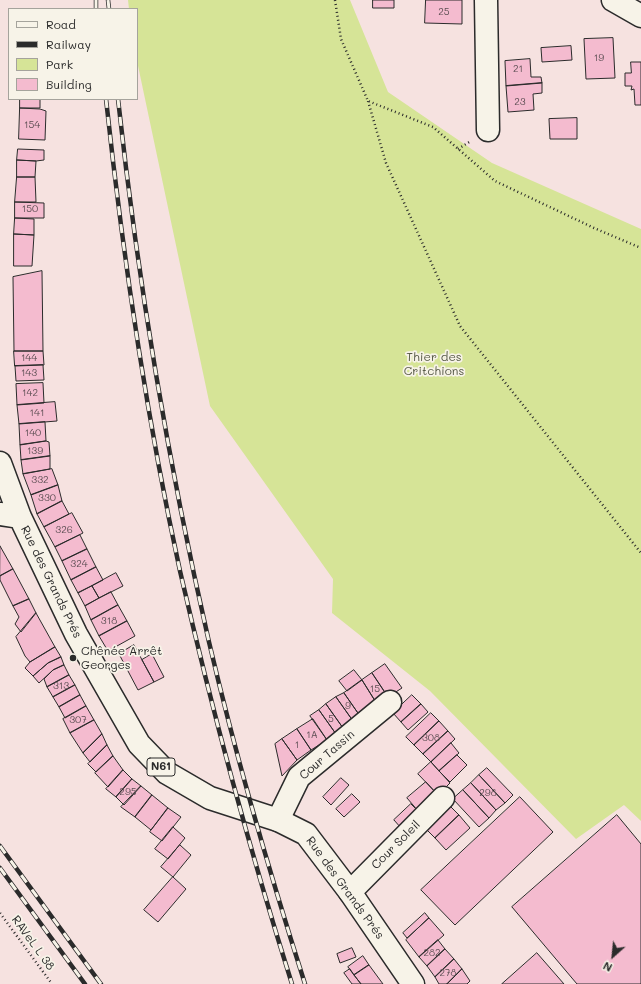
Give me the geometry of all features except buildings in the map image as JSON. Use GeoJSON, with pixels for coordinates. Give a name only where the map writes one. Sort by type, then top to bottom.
{"type":"FeatureCollection","features":[{"type":"Feature","properties":{"kind":"main road"},"geometry":{"type":"LineString","coordinates":[[486,0],[488,130]]}},
{"type":"Feature","properties":{"kind":"main road"},"geometry":{"type":"LineString","coordinates":[[613,0],[641,16]]}},
{"type":"Feature","properties":{"kind":"main road","name":"Rue des Grands Prés"},"geometry":{"type":"LineString","coordinates":[[0,463],[10,516],[139,744],[167,773],[210,798],[278,820],[306,834],[350,892],[413,984]]}},
{"type":"Feature","properties":{"kind":"main road","name":"Cour Tassin"},"geometry":{"type":"LineString","coordinates":[[278,820],[299,776],[390,702]]}},
{"type":"Feature","properties":{"kind":"main road","name":"Cour Soleil"},"geometry":{"type":"LineString","coordinates":[[350,892],[443,798]]}},
{"type":"Feature","properties":{"kind":"path"},"geometry":{"type":"LineString","coordinates":[[335,0],[341,39],[368,101],[386,163],[460,326],[641,553]]}},
{"type":"Feature","properties":{"kind":"path"},"geometry":{"type":"LineString","coordinates":[[368,101],[433,127],[495,181],[594,228],[641,248]]}},
{"type":"Feature","properties":{"kind":"path","name":"RAVeL L 38"},"geometry":{"type":"LineString","coordinates":[[0,913],[52,984]]}},
{"type":"Feature","properties":{"kind":"green space","name":"Thier des Critchions"},"geometry":{"type":"Polygon","coordinates":[[[128,0],[350,0],[388,92],[492,163],[641,229],[641,821],[624,805],[576,839],[430,691],[332,613],[333,579],[210,406],[138,66],[138,8],[129,8],[128,0]]]}},
{"type":"Feature","properties":{"kind":"railway"},"geometry":{"type":"LineString","coordinates":[[96,0],[96,8]]}},
{"type":"Feature","properties":{"kind":"railway"},"geometry":{"type":"LineString","coordinates":[[108,0],[109,8]]}},
{"type":"Feature","properties":{"kind":"railway"},"geometry":{"type":"LineString","coordinates":[[106,100],[128,277],[146,395],[156,454],[180,571],[232,779],[292,984]]}},
{"type":"Feature","properties":{"kind":"railway"},"geometry":{"type":"LineString","coordinates":[[118,100],[145,304],[167,440],[194,575],[219,685],[242,771],[305,984]]}},
{"type":"Feature","properties":{"kind":"railway"},"geometry":{"type":"LineString","coordinates":[[0,846],[101,984]]}},
{"type":"Feature","properties":{"kind":"railway"},"geometry":{"type":"LineString","coordinates":[[0,868],[85,984]]}},
{"type":"Feature","properties":{"kind":"place","name":"Chênée Arrêt Georges"},"geometry":{"type":"Point","coordinates":[73,658]}}]}
